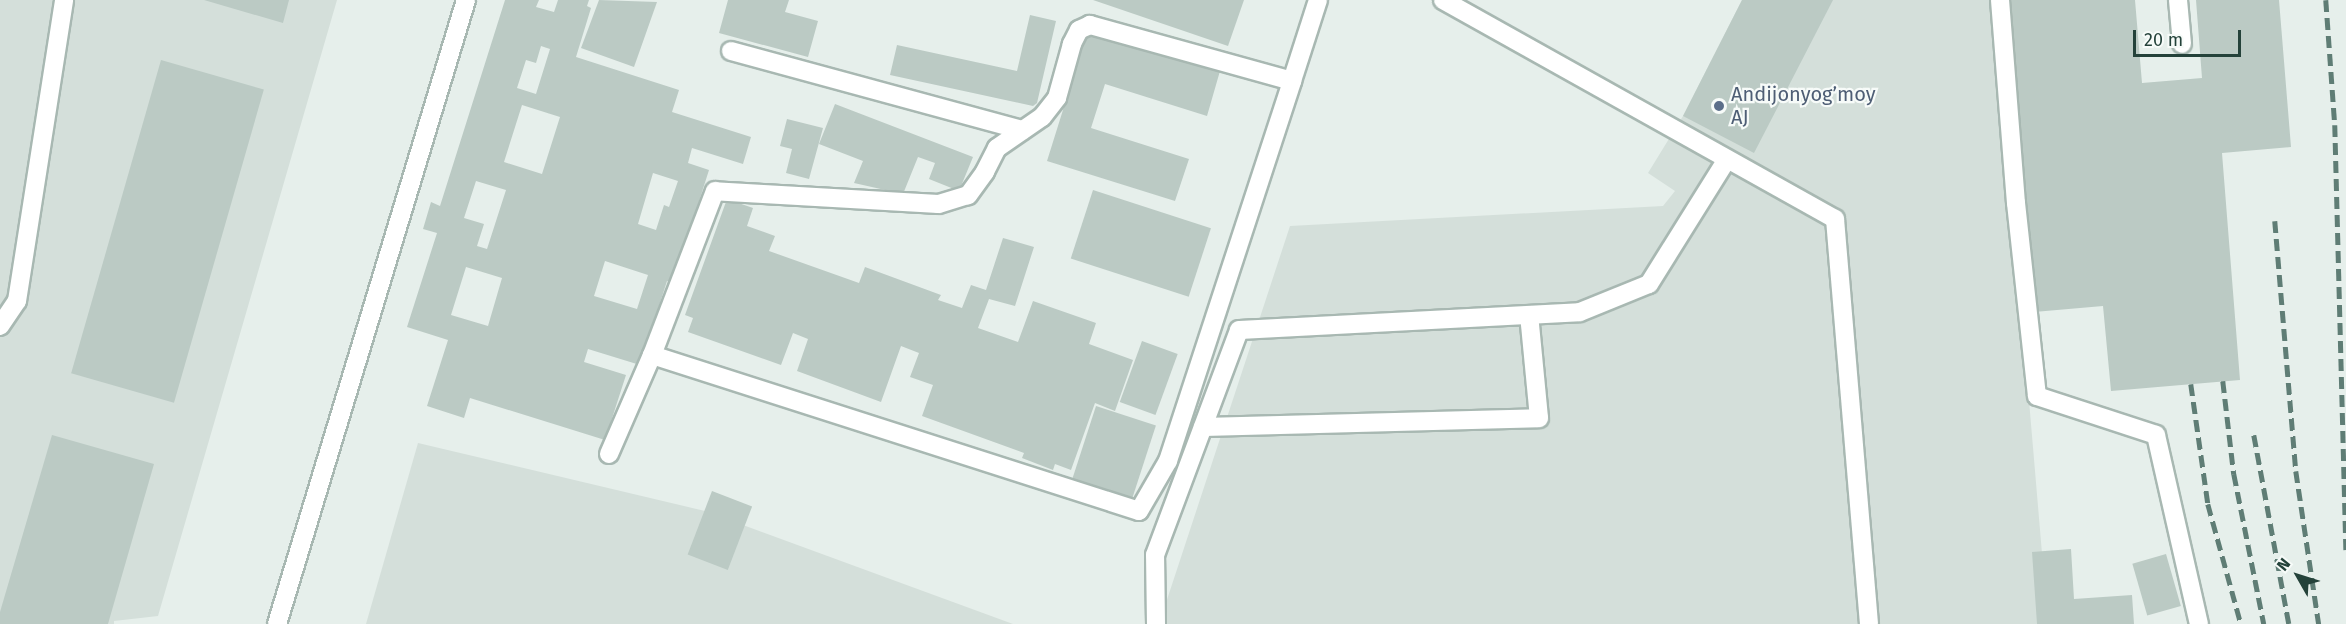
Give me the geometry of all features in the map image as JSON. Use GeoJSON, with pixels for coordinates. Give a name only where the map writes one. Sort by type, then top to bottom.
{"type":"FeatureCollection","features":[{"type":"Feature","properties":{"kind":"street"},"geometry":{"type":"LineString","coordinates":[[0,326],[17,301],[64,0]]}},
{"type":"Feature","properties":{"kind":"street"},"geometry":{"type":"LineString","coordinates":[[277,624],[466,0]]}},
{"type":"Feature","properties":{"kind":"street"},"geometry":{"type":"LineString","coordinates":[[652,355],[1139,511],[1168,461],[1318,0]]}},
{"type":"Feature","properties":{"kind":"street"},"geometry":{"type":"LineString","coordinates":[[1443,0],[1835,219],[1869,624]]}},
{"type":"Feature","properties":{"kind":"street"},"geometry":{"type":"LineString","coordinates":[[2000,0],[2016,202],[2037,396],[2156,435],[2199,624]]}},
{"type":"Feature","properties":{"kind":"street"},"geometry":{"type":"LineString","coordinates":[[2178,0],[2182,44]]}},
{"type":"Feature","properties":{"kind":"street"},"geometry":{"type":"LineString","coordinates":[[609,454],[652,355],[715,191],[938,204],[968,195],[985,172],[997,148],[1042,117],[1057,98],[1071,44],[1079,30],[1090,26],[1292,81]]}},
{"type":"Feature","properties":{"kind":"street"},"geometry":{"type":"LineString","coordinates":[[731,51],[1022,130]]}},
{"type":"Feature","properties":{"kind":"street"},"geometry":{"type":"LineString","coordinates":[[1156,624],[1155,555],[1239,330],[1580,312],[1649,284],[1727,159]]}},
{"type":"Feature","properties":{"kind":"street"},"geometry":{"type":"LineString","coordinates":[[1203,427],[1539,418],[1529,315]]}},
{"type":"Feature","properties":{"kind":"shaded area"},"geometry":{"type":"Polygon","coordinates":[[[0,0],[337,0],[158,616],[114,621],[114,624],[0,624],[0,0]]]}},
{"type":"Feature","properties":{"kind":"shaded area","name":"Andijonyog’moy AJ"},"geometry":{"type":"Polygon","coordinates":[[[1742,0],[1995,0],[2048,624],[1159,624],[1290,226],[1663,206],[1675,191],[1648,173],[1683,116],[1742,0]]]}},
{"type":"Feature","properties":{"kind":"shaded area"},"geometry":{"type":"Polygon","coordinates":[[[418,443],[705,511],[1013,624],[366,624],[418,443]]]}},
{"type":"Feature","properties":{"kind":"building"},"geometry":{"type":"Polygon","coordinates":[[[204,0],[289,0],[283,23],[204,0]]]}},
{"type":"Feature","properties":{"kind":"building"},"geometry":{"type":"Polygon","coordinates":[[[505,0],[539,0],[536,7],[554,12],[558,0],[589,0],[587,6],[591,8],[576,57],[679,90],[672,112],[751,137],[743,164],[692,148],[688,163],[709,170],[673,283],[667,281],[640,365],[588,349],[584,362],[626,375],[605,440],[470,398],[464,418],[427,406],[448,340],[407,327],[437,233],[423,229],[431,202],[440,206],[505,0]],[[541,46],[536,63],[526,60],[517,88],[536,94],[550,49],[541,46]],[[522,105],[504,162],[542,174],[560,117],[522,105]],[[653,173],[638,224],[656,230],[664,205],[669,207],[678,181],[653,173]],[[476,181],[464,218],[484,224],[477,246],[487,249],[506,190],[476,181]],[[605,261],[594,296],[637,309],[648,275],[605,261]],[[466,267],[451,315],[488,326],[502,278],[466,267]]]}},
{"type":"Feature","properties":{"kind":"building"},"geometry":{"type":"Polygon","coordinates":[[[599,0],[657,2],[634,67],[581,48],[599,0]]]}},
{"type":"Feature","properties":{"kind":"building"},"geometry":{"type":"Polygon","coordinates":[[[728,0],[789,0],[785,12],[818,21],[808,57],[719,33],[728,0]]]}},
{"type":"Feature","properties":{"kind":"building"},"geometry":{"type":"Polygon","coordinates":[[[1093,0],[1244,0],[1228,46],[1093,0]]]}},
{"type":"Feature","properties":{"kind":"building"},"geometry":{"type":"Polygon","coordinates":[[[1742,0],[1833,0],[1754,153],[1683,116],[1742,0]]]}},
{"type":"Feature","properties":{"kind":"building"},"geometry":{"type":"Polygon","coordinates":[[[2009,0],[2135,0],[2142,83],[2202,78],[2196,0],[2279,0],[2291,147],[2222,153],[2240,380],[2111,391],[2103,306],[2034,312],[2009,0]]]}},
{"type":"Feature","properties":{"kind":"building"},"geometry":{"type":"Polygon","coordinates":[[[1030,15],[1056,21],[1037,103],[1033,106],[890,75],[897,45],[1017,71],[1030,15]]]}},
{"type":"Feature","properties":{"kind":"building"},"geometry":{"type":"Polygon","coordinates":[[[1088,30],[1220,71],[1207,116],[1105,84],[1091,128],[1189,159],[1175,201],[1047,161],[1088,30]]]}},
{"type":"Feature","properties":{"kind":"building"},"geometry":{"type":"Polygon","coordinates":[[[161,60],[264,89],[174,403],[71,373],[161,60]]]}},
{"type":"Feature","properties":{"kind":"building"},"geometry":{"type":"Polygon","coordinates":[[[835,104],[973,157],[959,191],[929,179],[935,163],[918,157],[903,194],[854,183],[863,161],[819,144],[835,104]]]}},
{"type":"Feature","properties":{"kind":"building"},"geometry":{"type":"Polygon","coordinates":[[[787,119],[823,128],[809,179],[786,173],[792,149],[780,146],[787,119]]]}},
{"type":"Feature","properties":{"kind":"building"},"geometry":{"type":"Polygon","coordinates":[[[1093,190],[1211,228],[1189,297],[1071,258],[1093,190]]]}},
{"type":"Feature","properties":{"kind":"building"},"geometry":{"type":"Polygon","coordinates":[[[727,199],[753,208],[747,226],[775,236],[769,251],[859,283],[865,267],[941,295],[938,300],[962,308],[971,285],[986,290],[1003,238],[1034,247],[1015,306],[989,299],[978,328],[1018,342],[1033,301],[1096,323],[1089,344],[1133,360],[1115,411],[1095,403],[1071,470],[1055,464],[1053,470],[1022,458],[1024,453],[922,416],[933,385],[910,377],[919,353],[901,346],[881,402],[797,371],[808,339],[793,333],[781,365],[688,332],[693,318],[685,315],[727,199]]]}},
{"type":"Feature","properties":{"kind":"building"},"geometry":{"type":"Polygon","coordinates":[[[1142,341],[1178,354],[1155,415],[1120,402],[1142,341]]]}},
{"type":"Feature","properties":{"kind":"building"},"geometry":{"type":"Polygon","coordinates":[[[1096,406],[1156,425],[1132,499],[1072,479],[1096,406]]]}},
{"type":"Feature","properties":{"kind":"building"},"geometry":{"type":"Polygon","coordinates":[[[52,435],[154,464],[108,624],[0,624],[0,612],[52,435]]]}},
{"type":"Feature","properties":{"kind":"building"},"geometry":{"type":"Polygon","coordinates":[[[712,491],[752,506],[728,570],[688,554],[712,491]]]}},
{"type":"Feature","properties":{"kind":"building"},"geometry":{"type":"Polygon","coordinates":[[[2071,549],[2074,599],[2132,595],[2134,624],[2037,624],[2032,552],[2071,549]]]}},
{"type":"Feature","properties":{"kind":"building"},"geometry":{"type":"Polygon","coordinates":[[[2166,554],[2181,606],[2147,616],[2132,564],[2166,554]]]}},
{"type":"Feature","properties":{"kind":"railway"},"geometry":{"type":"LineString","coordinates":[[2326,0],[2335,125],[2346,550]]}},
{"type":"Feature","properties":{"kind":"railway"},"geometry":{"type":"LineString","coordinates":[[2275,221],[2296,471],[2319,624]]}},
{"type":"Feature","properties":{"kind":"railway"},"geometry":{"type":"LineString","coordinates":[[2223,381],[2234,474],[2264,624]]}},
{"type":"Feature","properties":{"kind":"railway"},"geometry":{"type":"LineString","coordinates":[[2191,384],[2208,504],[2241,624]]}},
{"type":"Feature","properties":{"kind":"railway"},"geometry":{"type":"LineString","coordinates":[[2254,435],[2289,624]]}},
{"type":"Feature","properties":{"kind":"place","name":"Andijonyog’moy AJ"},"geometry":{"type":"Point","coordinates":[1719,106]}}]}
